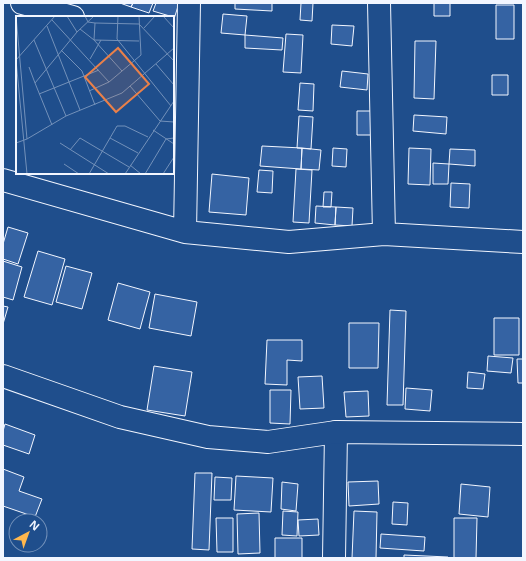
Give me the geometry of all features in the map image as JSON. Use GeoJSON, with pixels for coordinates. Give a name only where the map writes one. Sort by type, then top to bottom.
{"type":"FeatureCollection","features":[{"type":"Feature","properties":{"kind":"street"},"geometry":{"type":"LineString","coordinates":[[22,3],[69,16]]}},
{"type":"Feature","properties":{"kind":"street"},"geometry":{"type":"LineString","coordinates":[[185,232],[180,46],[190,3]]}},
{"type":"Feature","properties":{"kind":"street"},"geometry":{"type":"LineString","coordinates":[[379,3],[384,234]]}},
{"type":"Feature","properties":{"kind":"street"},"geometry":{"type":"LineString","coordinates":[[3,180],[185,232],[289,242],[384,234],[523,242]]}},
{"type":"Feature","properties":{"kind":"street"},"geometry":{"type":"LineString","coordinates":[[3,376],[120,417],[208,437],[268,442],[336,432],[523,434]]}},
{"type":"Feature","properties":{"kind":"street"},"geometry":{"type":"LineString","coordinates":[[334,558],[336,432]]}},
{"type":"Feature","properties":{"kind":"building"},"geometry":{"type":"Polygon","coordinates":[[[120,3],[133,3],[131,7],[120,3]]]}},
{"type":"Feature","properties":{"kind":"building"},"geometry":{"type":"Polygon","coordinates":[[[133,3],[153,3],[149,13],[131,7],[133,3]]]}},
{"type":"Feature","properties":{"kind":"building"},"geometry":{"type":"Polygon","coordinates":[[[156,3],[179,3],[174,19],[174,16],[153,11],[156,3]]]}},
{"type":"Feature","properties":{"kind":"building"},"geometry":{"type":"Polygon","coordinates":[[[235,3],[272,3],[272,11],[235,9],[235,3]]]}},
{"type":"Feature","properties":{"kind":"building"},"geometry":{"type":"Polygon","coordinates":[[[301,3],[313,3],[312,21],[300,20],[301,3]]]}},
{"type":"Feature","properties":{"kind":"building"},"geometry":{"type":"Polygon","coordinates":[[[434,3],[450,3],[450,16],[434,16],[434,3]]]}},
{"type":"Feature","properties":{"kind":"building"},"geometry":{"type":"Polygon","coordinates":[[[496,5],[514,5],[514,39],[496,39],[496,5]]]}},
{"type":"Feature","properties":{"kind":"building"},"geometry":{"type":"Polygon","coordinates":[[[223,14],[247,16],[245,35],[221,33],[223,14]]]}},
{"type":"Feature","properties":{"kind":"building"},"geometry":{"type":"Polygon","coordinates":[[[332,25],[354,26],[352,46],[331,44],[332,25]]]}},
{"type":"Feature","properties":{"kind":"building"},"geometry":{"type":"Polygon","coordinates":[[[286,34],[303,35],[301,73],[283,72],[286,34]]]}},
{"type":"Feature","properties":{"kind":"building"},"geometry":{"type":"Polygon","coordinates":[[[245,35],[283,38],[282,50],[245,48],[245,35]]]}},
{"type":"Feature","properties":{"kind":"building"},"geometry":{"type":"Polygon","coordinates":[[[415,41],[436,41],[434,99],[414,98],[415,41]]]}},
{"type":"Feature","properties":{"kind":"building"},"geometry":{"type":"Polygon","coordinates":[[[342,71],[368,74],[367,90],[340,87],[342,71]]]}},
{"type":"Feature","properties":{"kind":"building"},"geometry":{"type":"Polygon","coordinates":[[[492,75],[508,75],[508,95],[492,95],[492,75]]]}},
{"type":"Feature","properties":{"kind":"building"},"geometry":{"type":"Polygon","coordinates":[[[300,83],[314,84],[313,111],[298,110],[300,83]]]}},
{"type":"Feature","properties":{"kind":"building"},"geometry":{"type":"Polygon","coordinates":[[[357,111],[378,111],[378,135],[357,135],[357,111]]]}},
{"type":"Feature","properties":{"kind":"building"},"geometry":{"type":"Polygon","coordinates":[[[414,115],[447,117],[446,134],[413,131],[414,115]]]}},
{"type":"Feature","properties":{"kind":"building"},"geometry":{"type":"Polygon","coordinates":[[[299,116],[313,117],[311,149],[297,148],[299,116]]]}},
{"type":"Feature","properties":{"kind":"building"},"geometry":{"type":"Polygon","coordinates":[[[262,146],[302,148],[301,169],[260,166],[262,146]]]}},
{"type":"Feature","properties":{"kind":"building"},"geometry":{"type":"Polygon","coordinates":[[[302,148],[321,150],[319,170],[301,169],[302,148]]]}},
{"type":"Feature","properties":{"kind":"building"},"geometry":{"type":"Polygon","coordinates":[[[333,148],[347,149],[346,167],[332,166],[333,148]]]}},
{"type":"Feature","properties":{"kind":"building"},"geometry":{"type":"Polygon","coordinates":[[[409,148],[431,149],[430,185],[408,184],[409,148]]]}},
{"type":"Feature","properties":{"kind":"building"},"geometry":{"type":"Polygon","coordinates":[[[450,149],[475,150],[475,166],[449,164],[450,149]]]}},
{"type":"Feature","properties":{"kind":"building"},"geometry":{"type":"Polygon","coordinates":[[[433,163],[449,164],[448,184],[433,184],[433,163]]]}},
{"type":"Feature","properties":{"kind":"building"},"geometry":{"type":"Polygon","coordinates":[[[296,169],[312,170],[309,223],[293,222],[296,169]]]}},
{"type":"Feature","properties":{"kind":"building"},"geometry":{"type":"Polygon","coordinates":[[[259,170],[273,171],[272,193],[257,192],[259,170]]]}},
{"type":"Feature","properties":{"kind":"building"},"geometry":{"type":"Polygon","coordinates":[[[212,174],[249,178],[246,215],[209,212],[212,174]]]}},
{"type":"Feature","properties":{"kind":"building"},"geometry":{"type":"Polygon","coordinates":[[[451,183],[470,184],[469,208],[450,207],[451,183]]]}},
{"type":"Feature","properties":{"kind":"building"},"geometry":{"type":"Polygon","coordinates":[[[324,192],[332,192],[331,207],[323,207],[324,192]]]}},
{"type":"Feature","properties":{"kind":"building"},"geometry":{"type":"Polygon","coordinates":[[[316,206],[336,207],[335,225],[315,223],[316,206]]]}},
{"type":"Feature","properties":{"kind":"building"},"geometry":{"type":"Polygon","coordinates":[[[336,207],[353,208],[352,226],[335,225],[336,207]]]}},
{"type":"Feature","properties":{"kind":"building"},"geometry":{"type":"Polygon","coordinates":[[[8,227],[28,233],[18,264],[3,259],[3,244],[8,227]]]}},
{"type":"Feature","properties":{"kind":"building"},"geometry":{"type":"Polygon","coordinates":[[[38,251],[65,259],[52,305],[24,297],[38,251]]]}},
{"type":"Feature","properties":{"kind":"building"},"geometry":{"type":"Polygon","coordinates":[[[3,261],[22,267],[13,300],[3,297],[3,261]]]}},
{"type":"Feature","properties":{"kind":"building"},"geometry":{"type":"Polygon","coordinates":[[[66,266],[92,273],[82,309],[56,302],[66,266]]]}},
{"type":"Feature","properties":{"kind":"building"},"geometry":{"type":"Polygon","coordinates":[[[118,283],[150,292],[140,329],[108,320],[118,283]]]}},
{"type":"Feature","properties":{"kind":"building"},"geometry":{"type":"Polygon","coordinates":[[[155,294],[197,302],[191,336],[149,328],[155,294]]]}},
{"type":"Feature","properties":{"kind":"building"},"geometry":{"type":"Polygon","coordinates":[[[3,306],[8,307],[3,324],[3,306]]]}},
{"type":"Feature","properties":{"kind":"building"},"geometry":{"type":"Polygon","coordinates":[[[390,310],[406,311],[403,405],[387,405],[390,310]]]}},
{"type":"Feature","properties":{"kind":"building"},"geometry":{"type":"Polygon","coordinates":[[[494,318],[519,318],[519,355],[494,355],[494,318]]]}},
{"type":"Feature","properties":{"kind":"building"},"geometry":{"type":"Polygon","coordinates":[[[349,323],[379,323],[378,368],[349,368],[349,323]]]}},
{"type":"Feature","properties":{"kind":"building"},"geometry":{"type":"Polygon","coordinates":[[[267,340],[302,340],[302,361],[287,360],[287,385],[265,384],[267,340]]]}},
{"type":"Feature","properties":{"kind":"building"},"geometry":{"type":"Polygon","coordinates":[[[488,356],[513,358],[511,373],[487,371],[488,356]]]}},
{"type":"Feature","properties":{"kind":"building"},"geometry":{"type":"Polygon","coordinates":[[[517,359],[523,359],[523,383],[518,383],[517,359]]]}},
{"type":"Feature","properties":{"kind":"building"},"geometry":{"type":"Polygon","coordinates":[[[154,366],[192,372],[185,416],[147,410],[154,366]]]}},
{"type":"Feature","properties":{"kind":"building"},"geometry":{"type":"Polygon","coordinates":[[[468,372],[485,374],[483,389],[467,388],[468,372]]]}},
{"type":"Feature","properties":{"kind":"building"},"geometry":{"type":"Polygon","coordinates":[[[322,376],[324,408],[300,409],[298,377],[322,376]]]}},
{"type":"Feature","properties":{"kind":"building"},"geometry":{"type":"Polygon","coordinates":[[[406,388],[432,390],[430,411],[405,409],[406,388]]]}},
{"type":"Feature","properties":{"kind":"building"},"geometry":{"type":"Polygon","coordinates":[[[270,390],[291,390],[290,424],[270,423],[270,390]]]}},
{"type":"Feature","properties":{"kind":"building"},"geometry":{"type":"Polygon","coordinates":[[[368,391],[369,416],[346,417],[344,392],[368,391]]]}},
{"type":"Feature","properties":{"kind":"building"},"geometry":{"type":"Polygon","coordinates":[[[5,424],[35,435],[29,454],[3,445],[3,431],[5,424]]]}},
{"type":"Feature","properties":{"kind":"building"},"geometry":{"type":"Polygon","coordinates":[[[3,469],[24,477],[19,491],[42,499],[37,513],[23,513],[3,506],[3,469]]]}},
{"type":"Feature","properties":{"kind":"building"},"geometry":{"type":"Polygon","coordinates":[[[195,473],[212,473],[209,550],[192,549],[195,473]]]}},
{"type":"Feature","properties":{"kind":"building"},"geometry":{"type":"Polygon","coordinates":[[[236,476],[273,478],[271,512],[234,510],[236,476]]]}},
{"type":"Feature","properties":{"kind":"building"},"geometry":{"type":"Polygon","coordinates":[[[215,477],[232,478],[231,500],[214,500],[215,477]]]}},
{"type":"Feature","properties":{"kind":"building"},"geometry":{"type":"Polygon","coordinates":[[[378,481],[379,504],[349,506],[348,482],[378,481]]]}},
{"type":"Feature","properties":{"kind":"building"},"geometry":{"type":"Polygon","coordinates":[[[282,482],[298,484],[296,511],[281,509],[282,482]]]}},
{"type":"Feature","properties":{"kind":"building"},"geometry":{"type":"Polygon","coordinates":[[[461,484],[490,487],[488,517],[459,514],[461,484]]]}},
{"type":"Feature","properties":{"kind":"building"},"geometry":{"type":"Polygon","coordinates":[[[393,502],[408,503],[407,525],[392,524],[393,502]]]}},
{"type":"Feature","properties":{"kind":"building"},"geometry":{"type":"Polygon","coordinates":[[[283,511],[298,512],[297,536],[282,535],[283,511]]]}},
{"type":"Feature","properties":{"kind":"building"},"geometry":{"type":"Polygon","coordinates":[[[354,511],[377,512],[376,558],[352,558],[354,511]]]}},
{"type":"Feature","properties":{"kind":"building"},"geometry":{"type":"Polygon","coordinates":[[[259,513],[260,553],[238,554],[237,514],[259,513]]]}},
{"type":"Feature","properties":{"kind":"building"},"geometry":{"type":"Polygon","coordinates":[[[216,518],[233,518],[233,552],[217,552],[216,518]]]}},
{"type":"Feature","properties":{"kind":"building"},"geometry":{"type":"Polygon","coordinates":[[[454,518],[477,518],[476,558],[454,558],[454,518]]]}},
{"type":"Feature","properties":{"kind":"building"},"geometry":{"type":"Polygon","coordinates":[[[318,519],[319,535],[299,536],[298,520],[318,519]]]}},
{"type":"Feature","properties":{"kind":"building"},"geometry":{"type":"Polygon","coordinates":[[[381,534],[425,537],[424,551],[380,548],[381,534]]]}},
{"type":"Feature","properties":{"kind":"building"},"geometry":{"type":"Polygon","coordinates":[[[275,538],[302,538],[302,558],[275,558],[275,538]]]}},
{"type":"Feature","properties":{"kind":"building"},"geometry":{"type":"Polygon","coordinates":[[[404,555],[448,557],[448,558],[404,558],[404,555]]]}}]}
